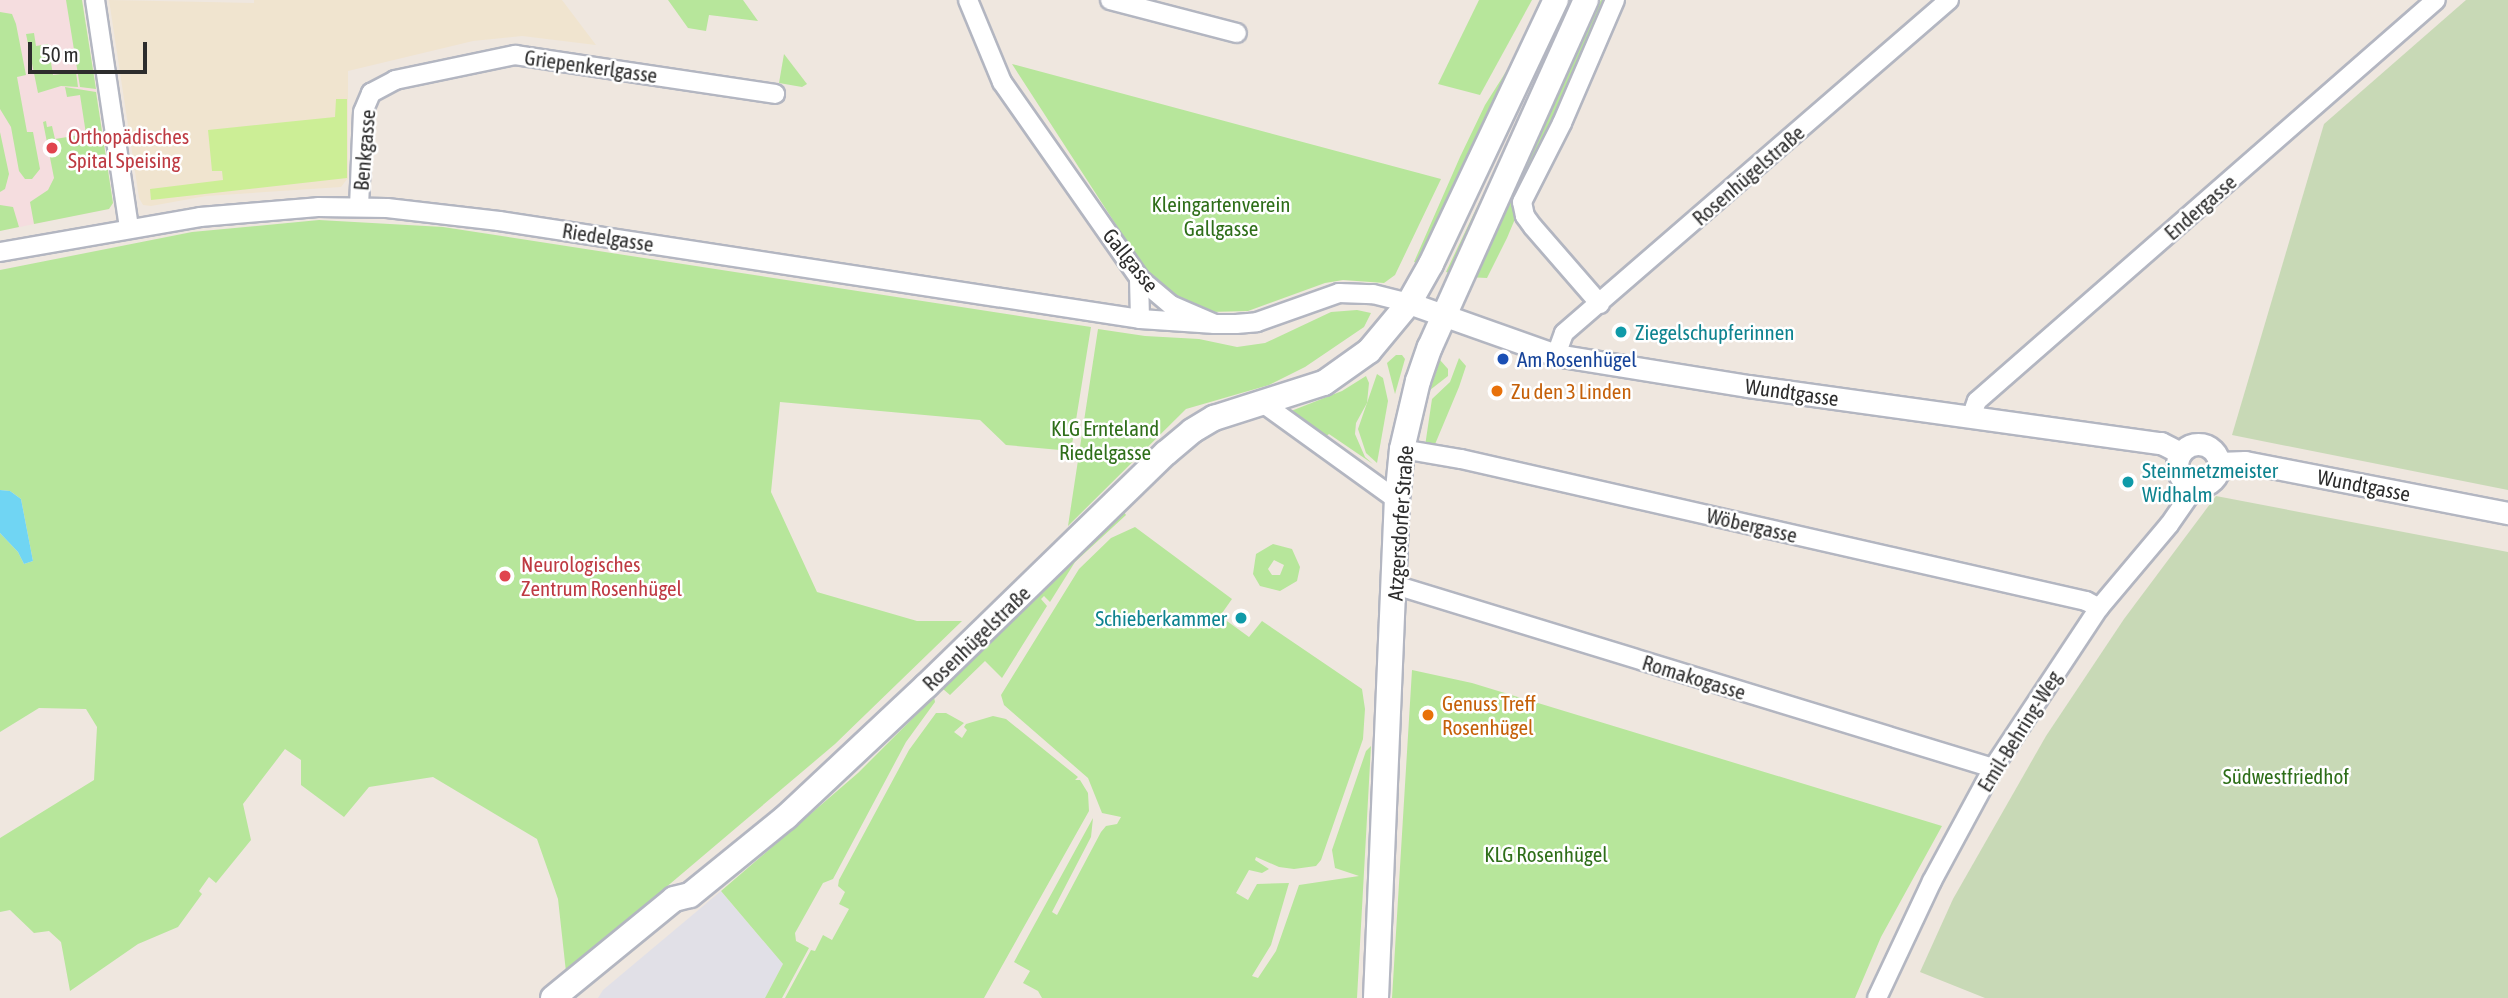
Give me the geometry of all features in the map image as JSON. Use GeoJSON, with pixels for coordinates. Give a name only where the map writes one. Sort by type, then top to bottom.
{"type":"FeatureCollection","features":[{"type":"Feature","properties":{"kind":"main road"},"geometry":{"type":"LineString","coordinates":[[1409,303],[1431,264],[1556,0]]}},
{"type":"Feature","properties":{"kind":"main road","name":"Atzgersdorfer Straße"},"geometry":{"type":"LineString","coordinates":[[1376,998],[1397,500],[1402,449],[1418,381],[1444,315],[1586,0]]}},
{"type":"Feature","properties":{"kind":"main road","name":"Rosenhügelstraße"},"geometry":{"type":"LineString","coordinates":[[553,998],[674,899],[690,895],[852,757],[1166,453],[1214,418],[1324,383],[1369,351],[1409,303]]}},
{"type":"Feature","properties":{"kind":"main road"},"geometry":{"type":"LineString","coordinates":[[583,998],[592,982],[682,906],[690,895]]}},
{"type":"Feature","properties":{"kind":"street"},"geometry":{"type":"LineString","coordinates":[[95,0],[129,228]]}},
{"type":"Feature","properties":{"kind":"street"},"geometry":{"type":"LineString","coordinates":[[1110,0],[1237,33]]}},
{"type":"Feature","properties":{"kind":"street"},"geometry":{"type":"LineString","coordinates":[[1600,304],[1525,216],[1523,197],[1562,123],[1615,0]]}},
{"type":"Feature","properties":{"kind":"street","name":"Rosenhügelstraße"},"geometry":{"type":"LineString","coordinates":[[1556,355],[1564,332],[1600,304],[1949,0]]}},
{"type":"Feature","properties":{"kind":"street","name":"Endergasse"},"geometry":{"type":"LineString","coordinates":[[1971,418],[1977,401],[2436,0]]}},
{"type":"Feature","properties":{"kind":"street","name":"Gallgasse"},"geometry":{"type":"LineString","coordinates":[[974,2],[1002,82],[1139,278],[1171,305],[1215,324],[1257,322],[1339,293],[1373,295],[1409,303]]}},
{"type":"Feature","properties":{"kind":"street","name":"Griepenkerlgasse"},"geometry":{"type":"LineString","coordinates":[[371,93],[395,80],[515,55],[775,94]]}},
{"type":"Feature","properties":{"kind":"street","name":"Benkgasse"},"geometry":{"type":"LineString","coordinates":[[359,207],[362,116],[371,93]]}},
{"type":"Feature","properties":{"kind":"street","name":"Riedelgasse"},"geometry":{"type":"LineString","coordinates":[[0,252],[129,228],[272,210],[359,207],[437,212],[1140,319],[1215,324]]}},
{"type":"Feature","properties":{"kind":"street"},"geometry":{"type":"LineString","coordinates":[[1139,278],[1140,319]]}},
{"type":"Feature","properties":{"kind":"street","name":"Wundtgasse"},"geometry":{"type":"LineString","coordinates":[[1409,303],[1556,355],[1971,418],[2161,443],[2181,453]]}},
{"type":"Feature","properties":{"kind":"street"},"geometry":{"type":"LineString","coordinates":[[1264,404],[1397,500]]}},
{"type":"Feature","properties":{"kind":"street"},"geometry":{"type":"LineString","coordinates":[[2193,444],[2207,446],[2217,456],[2219,463],[2216,477],[2204,485],[2196,486],[2183,480],[2177,467],[2181,453],[2193,444]]}},
{"type":"Feature","properties":{"kind":"street","name":"Wöbergasse"},"geometry":{"type":"LineString","coordinates":[[1402,449],[2086,601],[2099,608]]}},
{"type":"Feature","properties":{"kind":"street","name":"Wundtgasse"},"geometry":{"type":"LineString","coordinates":[[2219,463],[2245,462],[2508,513]]}},
{"type":"Feature","properties":{"kind":"street","name":"Emil-Behring-Weg"},"geometry":{"type":"LineString","coordinates":[[1877,998],[1933,881],[1993,768],[2099,608],[2169,525],[2196,486]]}},
{"type":"Feature","properties":{"kind":"street","name":"Romakogasse"},"geometry":{"type":"LineString","coordinates":[[1395,585],[1993,768]]}},
{"type":"Feature","properties":{"kind":"shaded area","name":"Orthopädisches Spital Speising"},"geometry":{"type":"Polygon","coordinates":[[[0,0],[82,0],[113,203],[109,209],[0,231],[0,0]]]}},
{"type":"Feature","properties":{"kind":"shaded area"},"geometry":{"type":"Polygon","coordinates":[[[109,0],[254,3],[254,0],[562,0],[596,45],[522,36],[473,41],[348,71],[348,178],[341,187],[206,196],[151,206],[143,205],[139,198],[109,0]]]}},
{"type":"Feature","properties":{"kind":"shaded area"},"geometry":{"type":"Polygon","coordinates":[[[721,891],[783,964],[765,998],[598,998],[603,990],[721,891]]]}},
{"type":"Feature","properties":{"kind":"green space"},"geometry":{"type":"Polygon","coordinates":[[[66,0],[82,0],[96,89],[80,87],[66,0]]]}},
{"type":"Feature","properties":{"kind":"green space"},"geometry":{"type":"Polygon","coordinates":[[[668,0],[743,0],[758,21],[709,15],[706,31],[688,28],[668,0]]]}},
{"type":"Feature","properties":{"kind":"green space"},"geometry":{"type":"Polygon","coordinates":[[[1479,0],[1532,0],[1480,95],[1438,84],[1479,0]]]}},
{"type":"Feature","properties":{"kind":"green space"},"geometry":{"type":"Polygon","coordinates":[[[1569,0],[1578,0],[1450,273],[1446,272],[1519,119],[1569,0]]]}},
{"type":"Feature","properties":{"kind":"green space"},"geometry":{"type":"Polygon","coordinates":[[[1601,0],[1609,0],[1518,190],[1515,219],[1507,238],[1487,278],[1466,277],[1601,0]]]}},
{"type":"Feature","properties":{"kind":"green space"},"geometry":{"type":"Polygon","coordinates":[[[2466,0],[2508,0],[2508,490],[2232,435],[2324,124],[2466,0]]]}},
{"type":"Feature","properties":{"kind":"green space"},"geometry":{"type":"Polygon","coordinates":[[[0,12],[12,14],[26,75],[17,77],[27,132],[33,132],[40,169],[32,179],[25,179],[19,171],[11,127],[0,109],[0,12]]]}},
{"type":"Feature","properties":{"kind":"green space"},"geometry":{"type":"Polygon","coordinates":[[[34,33],[36,46],[48,44],[53,75],[76,72],[78,87],[61,86],[38,93],[26,34],[34,33]]]}},
{"type":"Feature","properties":{"kind":"green space"},"geometry":{"type":"Polygon","coordinates":[[[1519,51],[1525,53],[1492,106],[1417,263],[1414,262],[1485,105],[1519,51]]]}},
{"type":"Feature","properties":{"kind":"green space"},"geometry":{"type":"Polygon","coordinates":[[[784,54],[807,84],[802,87],[779,83],[784,54]]]}},
{"type":"Feature","properties":{"kind":"green space","name":"Kleingartenverein Gallgasse"},"geometry":{"type":"Polygon","coordinates":[[[1012,64],[1441,179],[1395,275],[1384,283],[1343,280],[1325,283],[1248,311],[1209,312],[1155,285],[1012,64]]]}},
{"type":"Feature","properties":{"kind":"green space"},"geometry":{"type":"Polygon","coordinates":[[[65,87],[96,92],[113,203],[109,209],[34,224],[30,202],[48,190],[54,178],[43,122],[46,121],[47,127],[52,126],[55,139],[86,134],[80,95],[67,97],[65,87]]]}},
{"type":"Feature","properties":{"kind":"green space"},"geometry":{"type":"Polygon","coordinates":[[[336,99],[347,99],[347,178],[151,200],[150,189],[223,180],[222,171],[212,171],[208,130],[335,117],[336,99]]]}},
{"type":"Feature","properties":{"kind":"green space"},"geometry":{"type":"Polygon","coordinates":[[[0,132],[9,174],[5,189],[0,192],[0,132]]]}},
{"type":"Feature","properties":{"kind":"green space"},"geometry":{"type":"Polygon","coordinates":[[[0,205],[13,207],[19,227],[0,231],[0,205]]]}},
{"type":"Feature","properties":{"kind":"green space","name":"Neurologisches Zentrum Rosenhügel"},"geometry":{"type":"Polygon","coordinates":[[[319,220],[443,227],[1091,327],[1071,451],[1006,445],[980,420],[780,402],[771,492],[817,592],[917,621],[962,621],[835,744],[566,972],[558,899],[537,839],[433,777],[369,787],[344,817],[301,785],[301,760],[285,749],[243,804],[251,840],[216,883],[209,877],[199,891],[202,894],[178,927],[138,944],[70,991],[61,942],[49,931],[34,933],[10,910],[0,912],[0,838],[94,780],[97,727],[86,709],[39,708],[0,732],[0,533],[18,552],[24,564],[33,561],[21,499],[10,491],[0,490],[0,270],[192,232],[319,220]]]}},
{"type":"Feature","properties":{"kind":"green space","name":"KLG Ernteland Riedelgasse"},"geometry":{"type":"Polygon","coordinates":[[[1357,310],[1371,313],[1364,327],[1305,367],[1269,385],[1186,409],[1068,526],[1098,329],[1145,336],[1199,339],[1237,347],[1265,343],[1331,312],[1357,310]]]}},
{"type":"Feature","properties":{"kind":"green space"},"geometry":{"type":"Polygon","coordinates":[[[1396,355],[1402,355],[1405,359],[1395,394],[1387,363],[1396,355]]]}},
{"type":"Feature","properties":{"kind":"green space"},"geometry":{"type":"Polygon","coordinates":[[[1459,358],[1466,366],[1433,449],[1425,446],[1432,399],[1450,382],[1459,358]]]}},
{"type":"Feature","properties":{"kind":"green space"},"geometry":{"type":"Polygon","coordinates":[[[1440,360],[1448,369],[1448,376],[1430,390],[1440,360]]]}},
{"type":"Feature","properties":{"kind":"green space"},"geometry":{"type":"Polygon","coordinates":[[[1377,374],[1383,378],[1388,401],[1377,463],[1366,453],[1358,429],[1377,374]]]}},
{"type":"Feature","properties":{"kind":"green space"},"geometry":{"type":"Polygon","coordinates":[[[1366,376],[1369,383],[1367,403],[1356,423],[1355,434],[1365,457],[1373,464],[1329,434],[1325,437],[1291,411],[1342,391],[1366,376]]]}},
{"type":"Feature","properties":{"kind":"green space","name":"Südwestfriedhof"},"geometry":{"type":"Polygon","coordinates":[[[2216,496],[2508,552],[2508,998],[1985,998],[1920,972],[1953,899],[2046,736],[2124,619],[2216,496]]]}},
{"type":"Feature","properties":{"kind":"green space"},"geometry":{"type":"Polygon","coordinates":[[[1124,512],[1126,515],[1075,562],[1050,602],[1044,596],[1041,599],[1047,606],[1002,678],[985,661],[950,695],[943,689],[1124,512]]]}},
{"type":"Feature","properties":{"kind":"green space"},"geometry":{"type":"Polygon","coordinates":[[[1135,527],[1232,599],[1220,616],[1249,637],[1262,621],[1362,689],[1365,709],[1363,739],[1321,860],[1316,866],[1294,869],[1279,867],[1256,857],[1255,860],[1269,869],[1262,873],[1249,870],[1236,893],[1248,900],[1257,884],[1289,883],[1271,945],[1252,976],[1258,978],[1276,951],[1299,885],[1359,876],[1335,868],[1332,850],[1366,751],[1371,746],[1357,998],[1042,998],[1038,991],[1023,983],[1030,971],[1014,962],[1093,818],[1091,837],[1052,912],[1057,915],[1101,832],[1106,826],[1117,824],[1121,817],[1102,813],[1088,778],[1004,705],[1001,695],[1079,569],[1111,538],[1135,527]]]}},
{"type":"Feature","properties":{"kind":"green space"},"geometry":{"type":"Polygon","coordinates":[[[1273,544],[1292,549],[1300,567],[1297,581],[1280,591],[1260,586],[1253,574],[1256,554],[1273,544]],[[1274,560],[1268,569],[1272,575],[1280,575],[1284,565],[1274,560]]]}},
{"type":"Feature","properties":{"kind":"green space","name":"KLG Rosenhügel"},"geometry":{"type":"Polygon","coordinates":[[[1412,670],[1472,683],[1942,826],[1881,937],[1855,998],[1392,998],[1412,670]]]}},
{"type":"Feature","properties":{"kind":"green space"},"geometry":{"type":"Polygon","coordinates":[[[934,697],[935,702],[906,742],[833,879],[823,883],[795,933],[796,941],[809,948],[782,998],[765,998],[783,964],[721,891],[858,773],[934,697]]]}},
{"type":"Feature","properties":{"kind":"green space"},"geometry":{"type":"Polygon","coordinates":[[[936,713],[946,713],[964,723],[954,732],[962,738],[967,730],[964,727],[966,724],[993,716],[1006,719],[1078,777],[1075,780],[1080,780],[1088,793],[1089,811],[984,998],[785,998],[811,950],[815,951],[823,935],[832,940],[849,909],[839,904],[845,892],[838,886],[839,880],[909,750],[936,713]]]}},
{"type":"Feature","properties":{"kind":"water"},"geometry":{"type":"Polygon","coordinates":[[[0,490],[10,491],[21,499],[33,561],[24,564],[18,552],[0,533],[0,490]]]}},
{"type":"Feature","properties":{"kind":"place","name":"Orthopädisches Spital Speising"},"geometry":{"type":"Point","coordinates":[52,148]}},
{"type":"Feature","properties":{"kind":"place","name":"Ziegelschupferinnen"},"geometry":{"type":"Point","coordinates":[1621,332]}},
{"type":"Feature","properties":{"kind":"place","name":"Am Rosenhügel"},"geometry":{"type":"Point","coordinates":[1503,359]}},
{"type":"Feature","properties":{"kind":"place","name":"Zu den 3 Linden"},"geometry":{"type":"Point","coordinates":[1497,391]}},
{"type":"Feature","properties":{"kind":"place","name":"Steinmetzmeister Widhalm"},"geometry":{"type":"Point","coordinates":[2128,482]}},
{"type":"Feature","properties":{"kind":"place","name":"Neurologisches Zentrum Rosenhügel"},"geometry":{"type":"Point","coordinates":[505,576]}},
{"type":"Feature","properties":{"kind":"place","name":"Schieberkammer"},"geometry":{"type":"Point","coordinates":[1241,618]}},
{"type":"Feature","properties":{"kind":"place","name":"Genuss Treff Rosenhügel"},"geometry":{"type":"Point","coordinates":[1428,715]}}]}
